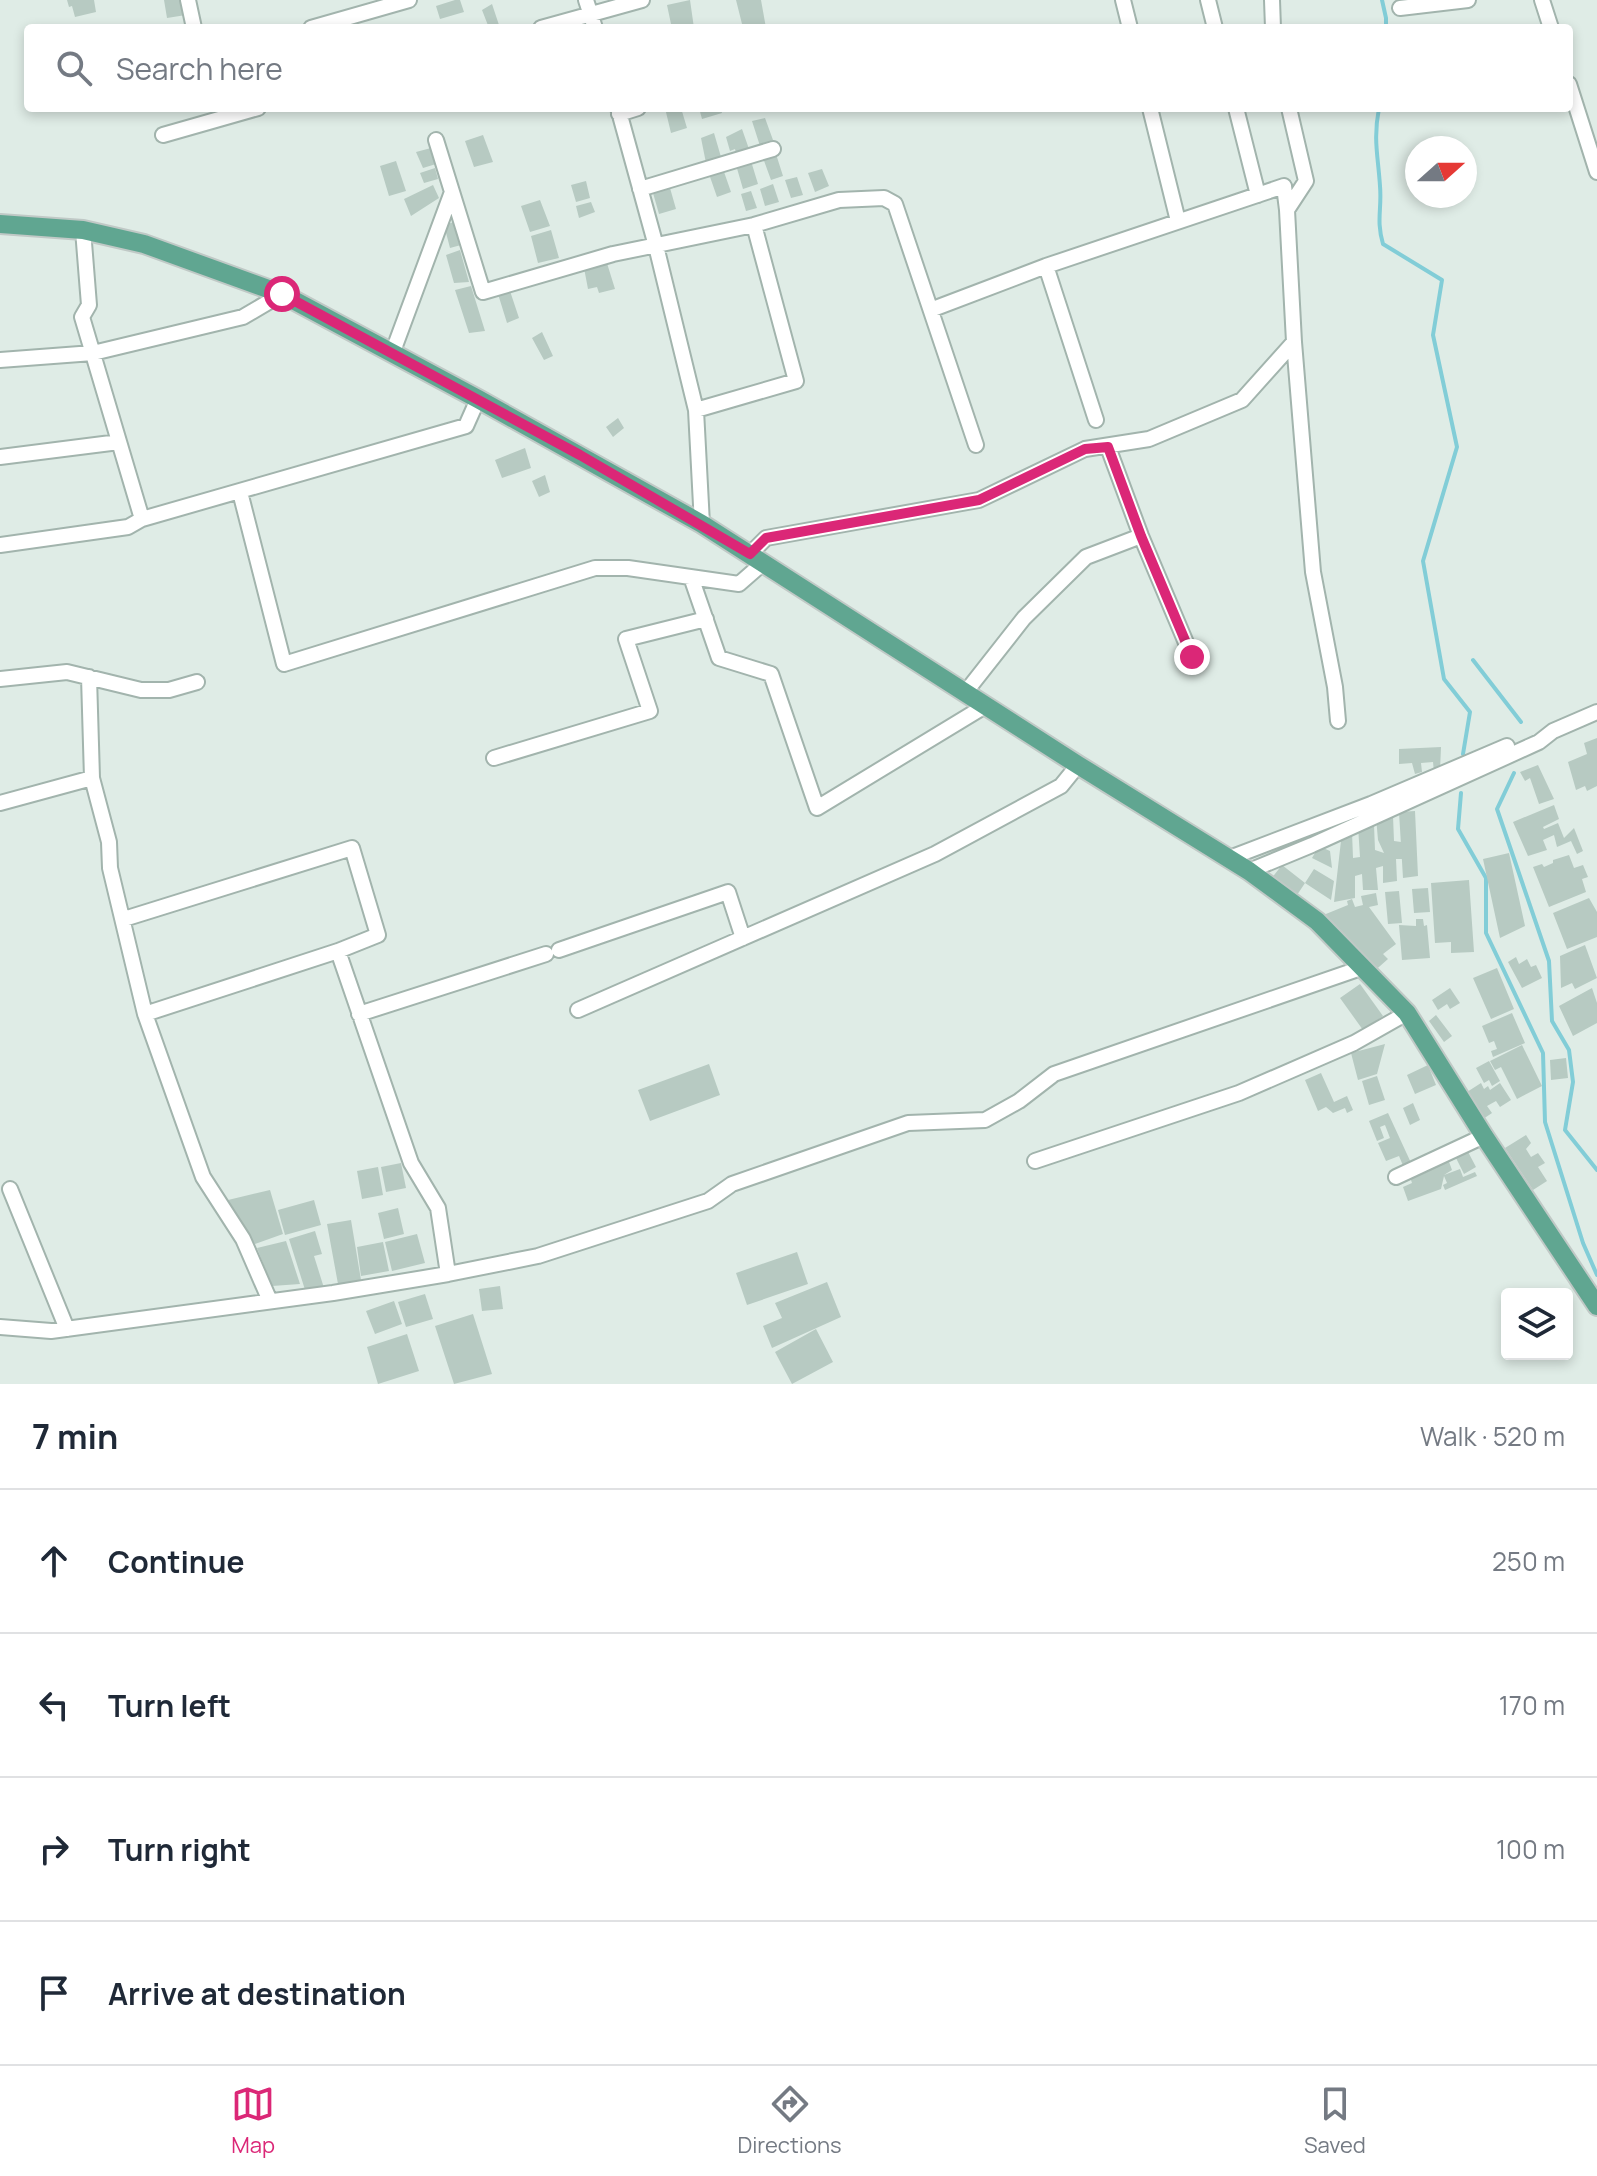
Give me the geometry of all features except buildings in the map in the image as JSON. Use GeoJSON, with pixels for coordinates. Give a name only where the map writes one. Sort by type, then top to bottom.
{"type":"FeatureCollection","features":[{"type":"Feature","properties":{"kind":"main road"},"geometry":{"type":"LineString","coordinates":[[0,224],[83,230],[144,244],[282,294],[702,524],[1249,871],[1317,921],[1407,1013],[1597,1306]]}},
{"type":"Feature","properties":{"kind":"street"},"geometry":{"type":"LineString","coordinates":[[188,0],[193,24]]}},
{"type":"Feature","properties":{"kind":"street"},"geometry":{"type":"LineString","coordinates":[[325,24],[409,0]]}},
{"type":"Feature","properties":{"kind":"street"},"geometry":{"type":"LineString","coordinates":[[555,24],[642,0]]}},
{"type":"Feature","properties":{"kind":"street"},"geometry":{"type":"LineString","coordinates":[[1123,0],[1129,24]]}},
{"type":"Feature","properties":{"kind":"street"},"geometry":{"type":"LineString","coordinates":[[1208,0],[1214,24]]}},
{"type":"Feature","properties":{"kind":"street"},"geometry":{"type":"LineString","coordinates":[[1272,0],[1273,24]]}},
{"type":"Feature","properties":{"kind":"street"},"geometry":{"type":"LineString","coordinates":[[1400,8],[1468,0]]}},
{"type":"Feature","properties":{"kind":"street"},"geometry":{"type":"LineString","coordinates":[[1542,0],[1550,24]]}},
{"type":"Feature","properties":{"kind":"street"},"geometry":{"type":"LineString","coordinates":[[1573,94],[1593,143],[1597,172]]}},
{"type":"Feature","properties":{"kind":"street"},"geometry":{"type":"LineString","coordinates":[[163,135],[244,112]]}},
{"type":"Feature","properties":{"kind":"street"},"geometry":{"type":"LineString","coordinates":[[618,112],[656,246],[696,410],[702,524]]}},
{"type":"Feature","properties":{"kind":"street"},"geometry":{"type":"LineString","coordinates":[[1151,112],[1178,221]]}},
{"type":"Feature","properties":{"kind":"street"},"geometry":{"type":"LineString","coordinates":[[1237,112],[1258,195]]}},
{"type":"Feature","properties":{"kind":"street"},"geometry":{"type":"LineString","coordinates":[[1287,210],[1306,181],[1290,112]]}},
{"type":"Feature","properties":{"kind":"street"},"geometry":{"type":"LineString","coordinates":[[436,140],[483,292],[613,254],[754,225],[839,200],[884,198],[895,204],[933,309],[976,445]]}},
{"type":"Feature","properties":{"kind":"street"},"geometry":{"type":"LineString","coordinates":[[640,189],[773,149]]}},
{"type":"Feature","properties":{"kind":"street"},"geometry":{"type":"LineString","coordinates":[[933,309],[1046,266],[1284,186],[1313,572],[1335,687],[1338,721]]}},
{"type":"Feature","properties":{"kind":"street"},"geometry":{"type":"LineString","coordinates":[[392,354],[452,192]]}},
{"type":"Feature","properties":{"kind":"street"},"geometry":{"type":"LineString","coordinates":[[696,410],[796,381],[754,225]]}},
{"type":"Feature","properties":{"kind":"street"},"geometry":{"type":"LineString","coordinates":[[83,230],[89,305],[82,317],[142,519]]}},
{"type":"Feature","properties":{"kind":"street"},"geometry":{"type":"LineString","coordinates":[[1046,266],[1096,420]]}},
{"type":"Feature","properties":{"kind":"street"},"geometry":{"type":"LineString","coordinates":[[0,360],[93,353],[243,317],[282,294]]}},
{"type":"Feature","properties":{"kind":"street"},"geometry":{"type":"LineString","coordinates":[[240,492],[284,664],[595,568],[628,568],[739,584],[766,538],[979,500],[1085,449],[1149,439],[1242,400],[1294,342]]}},
{"type":"Feature","properties":{"kind":"street"},"geometry":{"type":"LineString","coordinates":[[0,545],[128,527],[142,519],[466,426],[478,399]]}},
{"type":"Feature","properties":{"kind":"street"},"geometry":{"type":"LineString","coordinates":[[0,457],[119,442]]}},
{"type":"Feature","properties":{"kind":"street"},"geometry":{"type":"LineString","coordinates":[[1108,447],[1141,536],[1192,657]]}},
{"type":"Feature","properties":{"kind":"street"},"geometry":{"type":"LineString","coordinates":[[965,693],[1024,618],[1086,557],[1141,536]]}},
{"type":"Feature","properties":{"kind":"street"},"geometry":{"type":"LineString","coordinates":[[691,577],[719,658],[771,674],[817,808],[985,706]]}},
{"type":"Feature","properties":{"kind":"street"},"geometry":{"type":"LineString","coordinates":[[494,758],[650,711],[626,639],[706,619]]}},
{"type":"Feature","properties":{"kind":"street"},"geometry":{"type":"LineString","coordinates":[[0,679],[67,672],[141,690],[169,690],[197,682]]}},
{"type":"Feature","properties":{"kind":"street"},"geometry":{"type":"LineString","coordinates":[[89,677],[92,778],[109,842],[110,868],[145,1014],[203,1177],[243,1239],[270,1301]]}},
{"type":"Feature","properties":{"kind":"street"},"geometry":{"type":"LineString","coordinates":[[1249,871],[1539,742],[1553,731],[1597,712]]}},
{"type":"Feature","properties":{"kind":"street"},"geometry":{"type":"LineString","coordinates":[[1227,859],[1371,804],[1537,733],[1553,731]]}},
{"type":"Feature","properties":{"kind":"street"},"geometry":{"type":"LineString","coordinates":[[578,1010],[935,854],[1061,786],[1078,765]]}},
{"type":"Feature","properties":{"kind":"street"},"geometry":{"type":"LineString","coordinates":[[0,803],[92,778]]}},
{"type":"Feature","properties":{"kind":"street"},"geometry":{"type":"LineString","coordinates":[[124,919],[352,848],[378,935],[145,1014]]}},
{"type":"Feature","properties":{"kind":"street"},"geometry":{"type":"LineString","coordinates":[[359,1014],[728,892],[743,938]]}},
{"type":"Feature","properties":{"kind":"street"},"geometry":{"type":"LineString","coordinates":[[338,951],[411,1163],[438,1208],[448,1274]]}},
{"type":"Feature","properties":{"kind":"street"},"geometry":{"type":"LineString","coordinates":[[0,1327],[51,1331],[67,1329],[448,1274],[538,1256],[708,1201],[732,1184],[908,1123],[985,1120],[1019,1101],[1054,1074],[1364,967]]}},
{"type":"Feature","properties":{"kind":"street"},"geometry":{"type":"LineString","coordinates":[[1035,1161],[1239,1093],[1354,1043],[1407,1013]]}},
{"type":"Feature","properties":{"kind":"street"},"geometry":{"type":"LineString","coordinates":[[1396,1177],[1484,1136]]}},
{"type":"Feature","properties":{"kind":"street"},"geometry":{"type":"LineString","coordinates":[[10,1189],[67,1329]]}},
{"type":"Feature","properties":{"kind":"waterway"},"geometry":{"type":"LineString","coordinates":[[1382,0],[1386,24]]}},
{"type":"Feature","properties":{"kind":"waterway"},"geometry":{"type":"LineString","coordinates":[[1378,112],[1376,139],[1383,244],[1442,280],[1433,335],[1457,447],[1423,561],[1444,679],[1470,712],[1463,754]]}},
{"type":"Feature","properties":{"kind":"waterway"},"geometry":{"type":"LineString","coordinates":[[1473,660],[1521,722]]}},
{"type":"Feature","properties":{"kind":"waterway"},"geometry":{"type":"LineString","coordinates":[[1514,773],[1497,809],[1549,961],[1552,1021],[1569,1050],[1573,1082],[1565,1130],[1597,1170]]}},
{"type":"Feature","properties":{"kind":"waterway"},"geometry":{"type":"LineString","coordinates":[[1461,793],[1458,829],[1486,878],[1486,933],[1543,1053],[1545,1122],[1583,1243],[1597,1275]]}},
{"type":"Feature","properties":{"kind":"route"},"geometry":{"type":"LineString","coordinates":[[282,294],[580,455],[750,554],[766,538],[979,500],[1085,449],[1108,447],[1141,536],[1192,657]]}}]}
